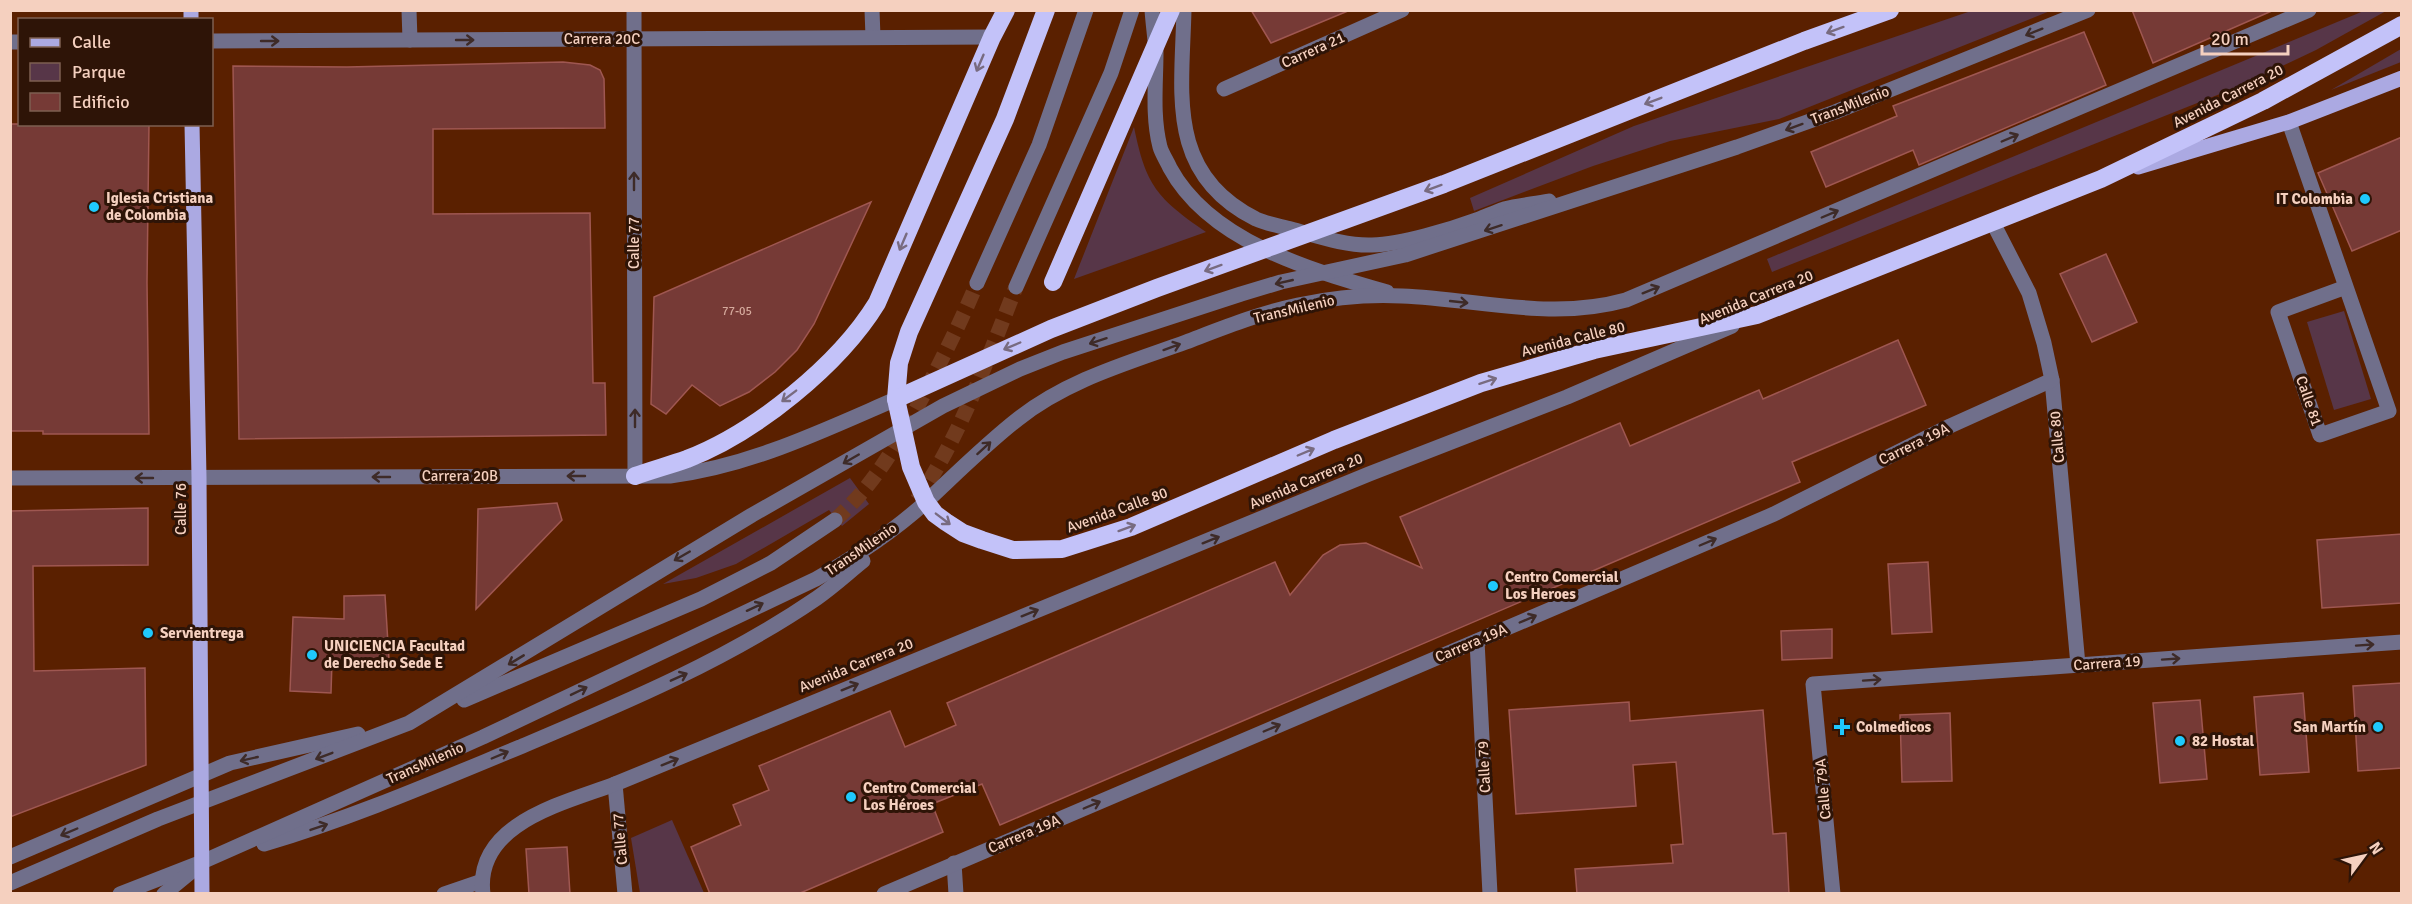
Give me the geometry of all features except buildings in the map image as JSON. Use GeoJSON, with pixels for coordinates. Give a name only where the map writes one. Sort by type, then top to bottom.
{"type":"FeatureCollection","features":[{"type":"Feature","properties":{"kind":"highway"},"geometry":{"type":"LineString","coordinates":[[635,476],[688,458],[741,432],[815,377],[864,325],[877,303],[1005,10]]}},
{"type":"Feature","properties":{"kind":"highway","name":"Avenida Calle 80"},"geometry":{"type":"LineString","coordinates":[[1046,10],[1005,119],[909,332],[899,363],[896,399],[911,467],[926,502],[935,514],[963,533],[1013,549],[1062,549],[1131,527],[1324,444],[1481,383],[1594,350],[1757,315]]}},
{"type":"Feature","properties":{"kind":"highway"},"geometry":{"type":"LineString","coordinates":[[1053,282],[1171,10]]}},
{"type":"Feature","properties":{"kind":"highway"},"geometry":{"type":"LineString","coordinates":[[896,399],[1051,329],[1444,183],[1870,15],[1890,10]]}},
{"type":"Feature","properties":{"kind":"highway","name":"Avenida Carrera 20"},"geometry":{"type":"LineString","coordinates":[[1757,315],[2101,179],[2263,101],[2402,25]]}},
{"type":"Feature","properties":{"kind":"main road","name":"Avenida Carrera 20"},"geometry":{"type":"LineString","coordinates":[[2101,179],[2289,122],[2402,78]]}},
{"type":"Feature","properties":{"kind":"main road","name":"Calle 76"},"geometry":{"type":"LineString","coordinates":[[192,126],[199,477],[202,894]]}},
{"type":"Feature","properties":{"kind":"street"},"geometry":{"type":"LineString","coordinates":[[410,10],[410,40]]}},
{"type":"Feature","properties":{"kind":"street","name":"Calle 77"},"geometry":{"type":"LineString","coordinates":[[634,10],[635,476]]}},
{"type":"Feature","properties":{"kind":"street"},"geometry":{"type":"LineString","coordinates":[[872,10],[873,37]]}},
{"type":"Feature","properties":{"kind":"street"},"geometry":{"type":"LineString","coordinates":[[977,283],[1039,145],[1086,10]]}},
{"type":"Feature","properties":{"kind":"street"},"geometry":{"type":"LineString","coordinates":[[1016,287],[1111,73],[1132,10]]}},
{"type":"Feature","properties":{"kind":"street","name":"TransMilenio"},"geometry":{"type":"LineString","coordinates":[[1152,10],[1156,49],[1155,120],[1160,149],[1180,185],[1202,208],[1229,229],[1265,249],[1322,274],[1401,296]]}},
{"type":"Feature","properties":{"kind":"street","name":"TransMilenio"},"geometry":{"type":"LineString","coordinates":[[1184,10],[1181,106],[1190,151],[1213,186],[1239,208],[1258,220],[1350,243],[1372,245],[1402,240],[1477,220],[1503,210],[1608,189]]}},
{"type":"Feature","properties":{"kind":"street","name":"Carrera 21"},"geometry":{"type":"LineString","coordinates":[[1224,89],[1402,10]]}},
{"type":"Feature","properties":{"kind":"street","name":"TransMilenio"},"geometry":{"type":"LineString","coordinates":[[10,857],[230,763],[409,723],[605,606],[672,562],[943,406],[1020,369],[1063,352],[1281,282],[1405,255],[1608,189],[1834,112],[2088,10]]}},
{"type":"Feature","properties":{"kind":"street"},"geometry":{"type":"LineString","coordinates":[[1401,296],[1509,308],[1560,310],[1604,306],[1626,300],[2309,10]]}},
{"type":"Feature","properties":{"kind":"street","name":"Carrera 20C"},"geometry":{"type":"LineString","coordinates":[[213,41],[992,37]]}},
{"type":"Feature","properties":{"kind":"street","name":"Calle 81"},"geometry":{"type":"LineString","coordinates":[[2289,122],[2389,411],[2320,435],[2278,312],[2346,288]]}},
{"type":"Feature","properties":{"kind":"street","name":"Calle 80"},"geometry":{"type":"LineString","coordinates":[[1992,221],[2029,293],[2052,380],[2078,665]]}},
{"type":"Feature","properties":{"kind":"street","name":"TransMilenio"},"geometry":{"type":"LineString","coordinates":[[120,894],[202,862],[483,737],[816,579],[847,561],[926,502],[1020,417],[1060,392],[1095,375],[1267,312],[1342,298],[1401,296]]}},
{"type":"Feature","properties":{"kind":"street","name":"Avenida Carrera 20"},"geometry":{"type":"LineString","coordinates":[[482,887],[487,859],[503,837],[525,818],[615,784],[1369,474],[1567,397],[1757,315]]}},
{"type":"Feature","properties":{"kind":"street","name":"Carrera 19A"},"geometry":{"type":"LineString","coordinates":[[884,894],[1774,514],[1950,426],[2052,380]]}},
{"type":"Feature","properties":{"kind":"street","name":"Carrera 20B"},"geometry":{"type":"LineString","coordinates":[[10,478],[670,476],[734,464],[813,436],[896,399]]}},
{"type":"Feature","properties":{"kind":"street","name":"TransMilenio"},"geometry":{"type":"LineString","coordinates":[[10,883],[158,819],[409,723],[701,599],[771,563],[835,520]]}},
{"type":"Feature","properties":{"kind":"street","name":"TransMilenio"},"geometry":{"type":"LineString","coordinates":[[164,894],[202,862],[304,832],[382,804],[678,678],[729,652],[818,597],[863,561]]}},
{"type":"Feature","properties":{"kind":"street","name":"Calle 79"},"geometry":{"type":"LineString","coordinates":[[1477,641],[1490,894]]}},
{"type":"Feature","properties":{"kind":"street","name":"Carrera 19"},"geometry":{"type":"LineString","coordinates":[[1813,684],[2402,642]]}},
{"type":"Feature","properties":{"kind":"street","name":"Calle 79A"},"geometry":{"type":"LineString","coordinates":[[1813,684],[1833,894]]}},
{"type":"Feature","properties":{"kind":"street","name":"Calle 77"},"geometry":{"type":"LineString","coordinates":[[615,784],[625,894]]}},
{"type":"Feature","properties":{"kind":"street"},"geometry":{"type":"LineString","coordinates":[[954,863],[956,894]]}},
{"type":"Feature","properties":{"kind":"street"},"geometry":{"type":"LineString","coordinates":[[444,894],[482,887]]}},
{"type":"Feature","properties":{"kind":"green space"},"geometry":{"type":"Polygon","coordinates":[[[2366,10],[2386,11],[2316,50],[2240,86],[1772,272],[1767,259],[2366,10]]]}},
{"type":"Feature","properties":{"kind":"green space"},"geometry":{"type":"Polygon","coordinates":[[[1971,11],[2050,11],[1779,119],[1670,141],[1593,166],[1474,211],[1470,198],[1634,126],[1971,11]]]}},
{"type":"Feature","properties":{"kind":"green space"},"geometry":{"type":"Polygon","coordinates":[[[2401,49],[2401,62],[2331,90],[2401,49]]]}},
{"type":"Feature","properties":{"kind":"green space"},"geometry":{"type":"Polygon","coordinates":[[[1134,127],[1143,164],[1156,189],[1176,210],[1206,232],[1074,279],[1134,127]]]}},
{"type":"Feature","properties":{"kind":"green space"},"geometry":{"type":"Polygon","coordinates":[[[2344,311],[2371,399],[2334,410],[2307,322],[2344,311]]]}},
{"type":"Feature","properties":{"kind":"green space"},"geometry":{"type":"Polygon","coordinates":[[[850,478],[869,504],[842,526],[829,510],[736,564],[696,578],[663,584],[850,478]]]}},
{"type":"Feature","properties":{"kind":"green space"},"geometry":{"type":"Polygon","coordinates":[[[672,820],[704,893],[640,893],[631,838],[672,820]]]}},
{"type":"Feature","properties":{"kind":"tunnel"},"geometry":{"type":"LineString","coordinates":[[835,520],[862,492],[895,447],[937,368],[977,283]]}},
{"type":"Feature","properties":{"kind":"tunnel"},"geometry":{"type":"LineString","coordinates":[[917,500],[947,450],[960,423],[1016,287]]}},
{"type":"Feature","properties":{"kind":"place","name":"IT Colombia"},"geometry":{"type":"Point","coordinates":[2365,199]}},
{"type":"Feature","properties":{"kind":"place","name":"Iglesia Cristiana de Colombia"},"geometry":{"type":"Point","coordinates":[94,207]}},
{"type":"Feature","properties":{"kind":"place","name":"Centro Comercial Los Heroes"},"geometry":{"type":"Point","coordinates":[1493,586]}},
{"type":"Feature","properties":{"kind":"place","name":"Servientrega"},"geometry":{"type":"Point","coordinates":[148,633]}},
{"type":"Feature","properties":{"kind":"place","name":"UNICIENCIA Facultad de Derecho Sede E"},"geometry":{"type":"Point","coordinates":[312,655]}},
{"type":"Feature","properties":{"kind":"place","name":"Colmedicos"},"geometry":{"type":"Point","coordinates":[1842,727]}},
{"type":"Feature","properties":{"kind":"place","name":"San Martín"},"geometry":{"type":"Point","coordinates":[2378,727]}},
{"type":"Feature","properties":{"kind":"place","name":"82 Hostal"},"geometry":{"type":"Point","coordinates":[2180,741]}},
{"type":"Feature","properties":{"kind":"place","name":"Centro Comercial Los Héroes"},"geometry":{"type":"Point","coordinates":[851,797]}}]}
